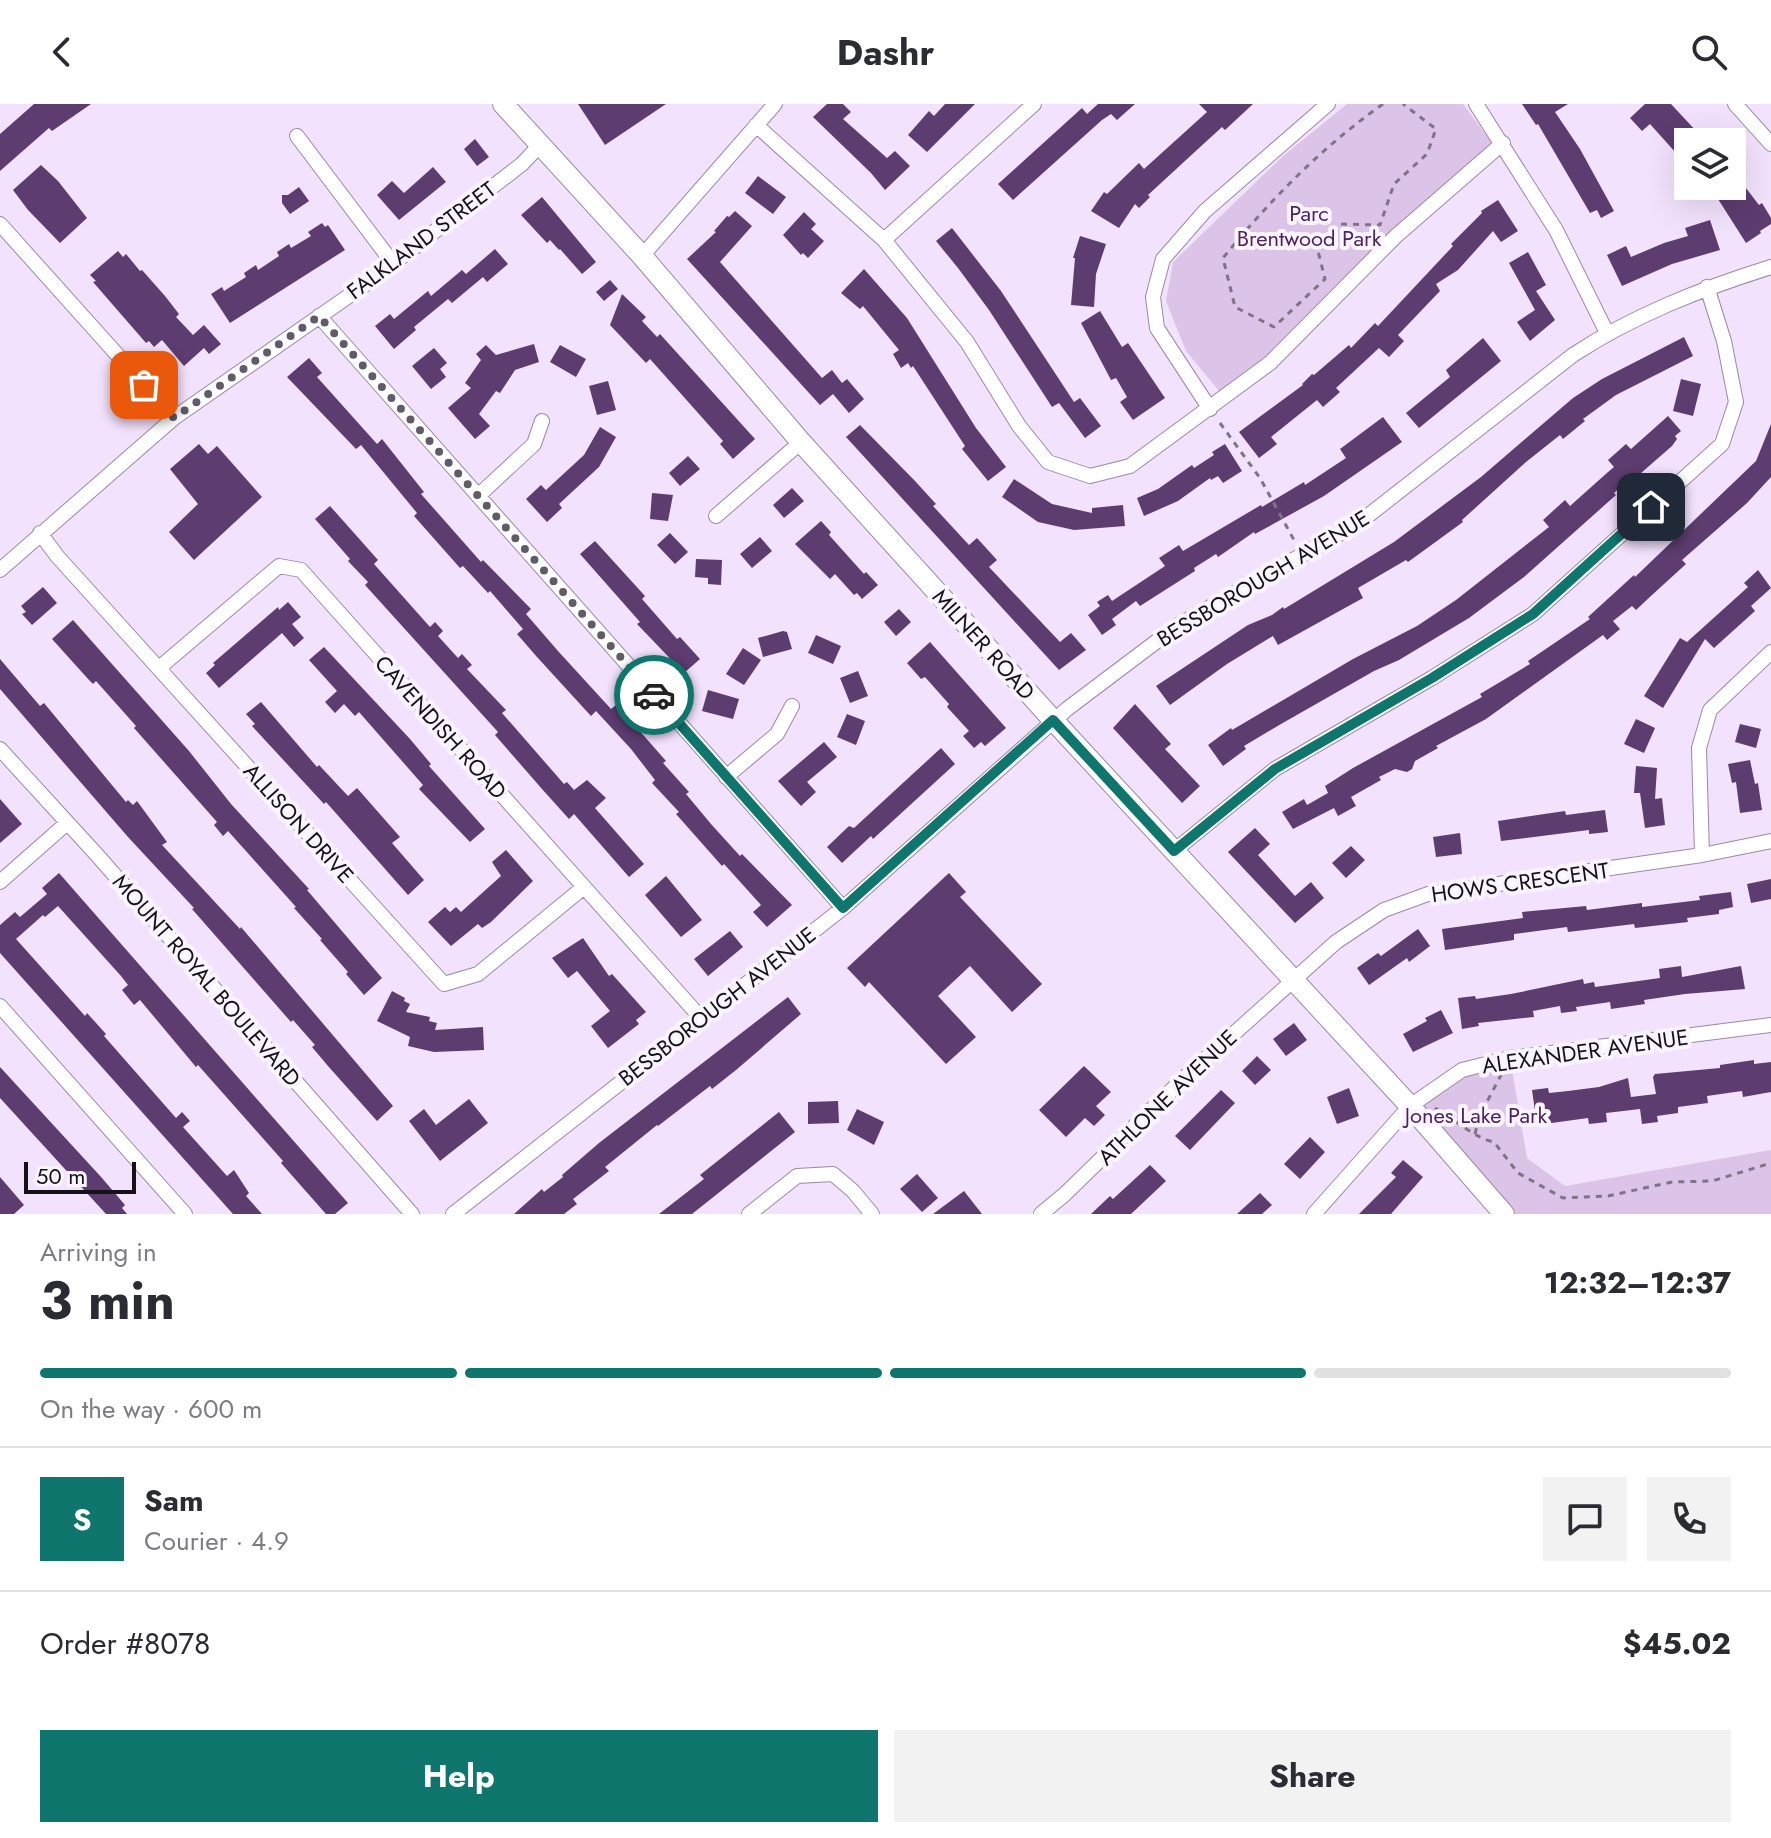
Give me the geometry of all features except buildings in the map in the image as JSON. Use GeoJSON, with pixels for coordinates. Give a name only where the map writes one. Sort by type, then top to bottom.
{"type":"FeatureCollection","features":[{"type":"Feature","properties":{"kind":"street","name":"MILNER ROAD"},"geometry":{"type":"LineString","coordinates":[[503,104],[642,256],[801,442],[1410,1106],[1504,1214]]}},
{"type":"Feature","properties":{"kind":"street"},"geometry":{"type":"LineString","coordinates":[[642,256],[775,104]]}},
{"type":"Feature","properties":{"kind":"street"},"geometry":{"type":"LineString","coordinates":[[884,240],[1034,104]]}},
{"type":"Feature","properties":{"kind":"street"},"geometry":{"type":"LineString","coordinates":[[1210,409],[1157,328],[1153,297],[1163,259],[1205,211],[1328,104]]}},
{"type":"Feature","properties":{"kind":"street"},"geometry":{"type":"LineString","coordinates":[[1476,104],[1556,230],[1607,333]]}},
{"type":"Feature","properties":{"kind":"street"},"geometry":{"type":"LineString","coordinates":[[1735,104],[1771,144]]}},
{"type":"Feature","properties":{"kind":"street"},"geometry":{"type":"LineString","coordinates":[[756,125],[884,240],[967,342],[1019,426],[1048,462],[1090,476],[1130,466],[1270,363],[1396,236],[1503,143]]}},
{"type":"Feature","properties":{"kind":"street"},"geometry":{"type":"LineString","coordinates":[[297,136],[392,262]]}},
{"type":"Feature","properties":{"kind":"street","name":"FALKLAND STREET"},"geometry":{"type":"LineString","coordinates":[[0,570],[174,418],[373,279],[522,164],[540,145]]}},
{"type":"Feature","properties":{"kind":"street"},"geometry":{"type":"LineString","coordinates":[[0,224],[174,418]]}},
{"type":"Feature","properties":{"kind":"street","name":"BESSBOROUGH AVENUE"},"geometry":{"type":"LineString","coordinates":[[453,1214],[843,908],[1053,720],[1177,626],[1360,522],[1573,355],[1607,333],[1707,287],[1771,267]]}},
{"type":"Feature","properties":{"kind":"street"},"geometry":{"type":"LineString","coordinates":[[1174,851],[1275,769],[1432,678],[1533,614],[1722,444],[1736,402],[1724,341],[1707,287]]}},
{"type":"Feature","properties":{"kind":"street"},"geometry":{"type":"LineString","coordinates":[[319,316],[843,908]]}},
{"type":"Feature","properties":{"kind":"street"},"geometry":{"type":"LineString","coordinates":[[478,496],[534,444],[542,421]]}},
{"type":"Feature","properties":{"kind":"street"},"geometry":{"type":"LineString","coordinates":[[716,516],[801,442]]}},
{"type":"Feature","properties":{"kind":"street","name":"ALLISON DRIVE"},"geometry":{"type":"LineString","coordinates":[[40,533],[57,556],[444,984],[478,974],[584,887]]}},
{"type":"Feature","properties":{"kind":"street","name":"CAVENDISH ROAD"},"geometry":{"type":"LineString","coordinates":[[159,668],[279,566],[301,570],[701,1018]]}},
{"type":"Feature","properties":{"kind":"street"},"geometry":{"type":"LineString","coordinates":[[1702,855],[1699,748],[1710,710],[1771,652]]}},
{"type":"Feature","properties":{"kind":"street"},"geometry":{"type":"LineString","coordinates":[[726,777],[777,734],[792,706]]}},
{"type":"Feature","properties":{"kind":"street","name":"MOUNT ROYAL BOULEVARD"},"geometry":{"type":"LineString","coordinates":[[0,749],[412,1214]]}},
{"type":"Feature","properties":{"kind":"street"},"geometry":{"type":"LineString","coordinates":[[0,882],[67,823]]}},
{"type":"Feature","properties":{"kind":"street","name":"HOWS CRESCENT"},"geometry":{"type":"LineString","coordinates":[[1293,981],[1363,922],[1384,910],[1428,894],[1702,855],[1771,841]]}},
{"type":"Feature","properties":{"kind":"street","name":"ATHLONE AVENUE"},"geometry":{"type":"LineString","coordinates":[[1041,1214],[1181,1081],[1293,981]]}},
{"type":"Feature","properties":{"kind":"street"},"geometry":{"type":"LineString","coordinates":[[0,1006],[185,1214]]}},
{"type":"Feature","properties":{"kind":"street","name":"ALEXANDER AVENUE"},"geometry":{"type":"LineString","coordinates":[[1314,1214],[1410,1106],[1462,1070],[1510,1058],[1771,1025]]}},
{"type":"Feature","properties":{"kind":"street"},"geometry":{"type":"LineString","coordinates":[[749,1214],[797,1176],[833,1174],[853,1191],[872,1214]]}},
{"type":"Feature","properties":{"kind":"path"},"geometry":{"type":"LineString","coordinates":[[1383,104],[1342,132],[1263,208],[1223,258],[1235,307],[1274,327],[1325,279],[1316,243],[1339,224],[1380,225],[1394,184],[1427,154],[1436,129],[1403,104]]}},
{"type":"Feature","properties":{"kind":"path"},"geometry":{"type":"LineString","coordinates":[[1220,423],[1260,478],[1294,540]]}},
{"type":"Feature","properties":{"kind":"path"},"geometry":{"type":"LineString","coordinates":[[1475,1135],[1479,1117],[1510,1058]]}},
{"type":"Feature","properties":{"kind":"path"},"geometry":{"type":"LineString","coordinates":[[1432,1106],[1480,1139],[1494,1142],[1518,1173],[1563,1198],[1608,1196],[1672,1182],[1712,1181],[1771,1163]]}},
{"type":"Feature","properties":{"kind":"green space","name":"Parc Brentwood Park"},"geometry":{"type":"Polygon","coordinates":[[[1347,104],[1463,104],[1495,147],[1224,397],[1186,351],[1166,301],[1173,262],[1283,156],[1347,104]]]}},
{"type":"Feature","properties":{"kind":"green space","name":"Jones Lake Park"},"geometry":{"type":"Polygon","coordinates":[[[1510,1058],[1527,1158],[1565,1186],[1771,1150],[1771,1214],[1504,1214],[1410,1106],[1462,1070],[1510,1058]]]}},
{"type":"Feature","properties":{"kind":"way so far"},"geometry":{"type":"LineString","coordinates":[[144,385],[174,418],[319,316],[654,695]]}},
{"type":"Feature","properties":{"kind":"route"},"geometry":{"type":"LineString","coordinates":[[654,695],[843,908],[1053,720],[1174,851],[1275,769],[1432,678],[1533,614],[1651,507]]}}]}
